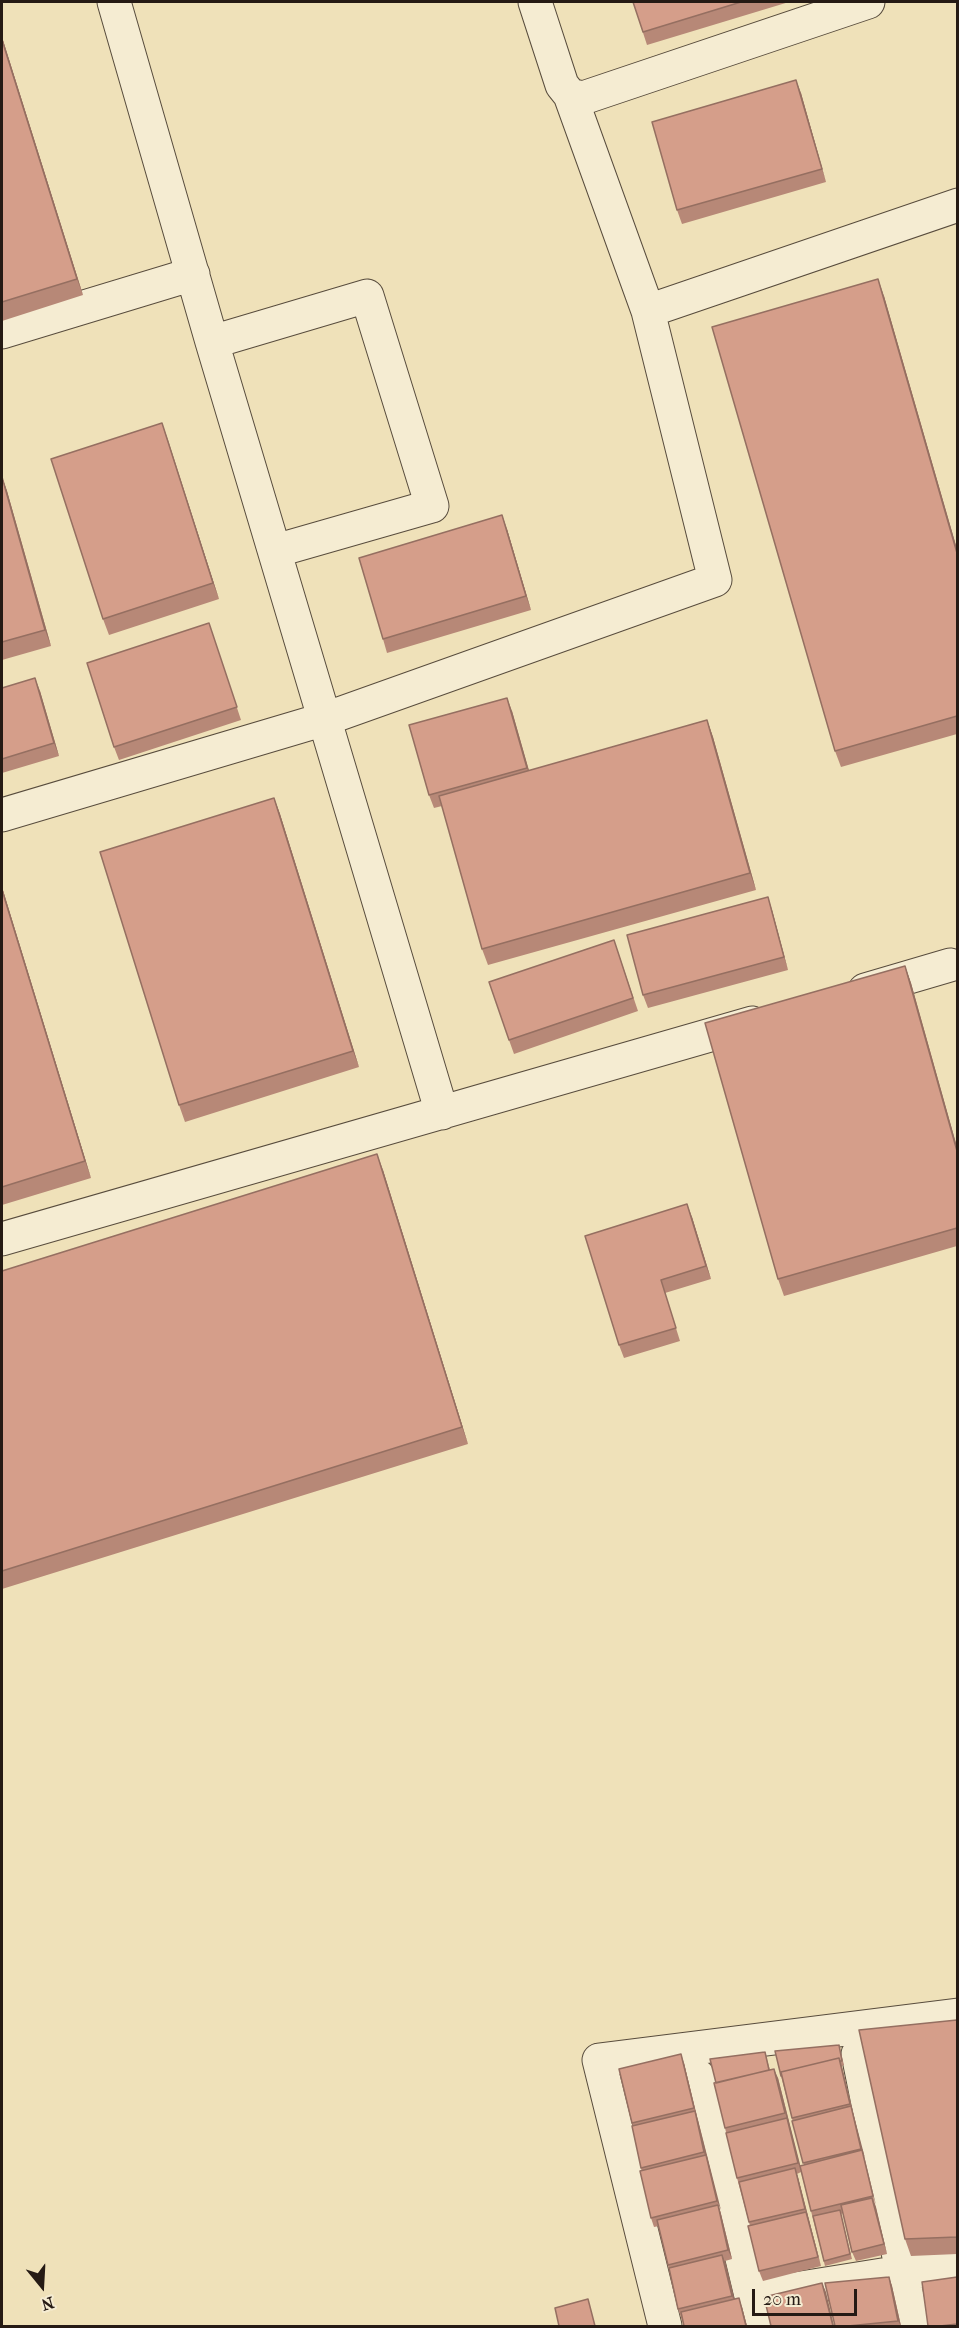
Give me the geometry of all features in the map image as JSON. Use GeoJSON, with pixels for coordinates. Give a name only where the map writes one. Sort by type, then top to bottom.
{"type":"FeatureCollection","features":[{"type":"Feature","properties":{"kind":"street"},"geometry":{"type":"LineString","coordinates":[[114,2],[212,342],[442,1113]]}},
{"type":"Feature","properties":{"kind":"street"},"geometry":{"type":"LineString","coordinates":[[2,815],[325,719],[715,580],[648,311],[570,95],[562,85],[555,67],[535,2]]}},
{"type":"Feature","properties":{"kind":"street"},"geometry":{"type":"LineString","coordinates":[[570,95],[583,98],[868,2]]}},
{"type":"Feature","properties":{"kind":"street"},"geometry":{"type":"LineString","coordinates":[[648,311],[957,205]]}},
{"type":"Feature","properties":{"kind":"street"},"geometry":{"type":"LineString","coordinates":[[2,332],[193,274]]}},
{"type":"Feature","properties":{"kind":"street"},"geometry":{"type":"LineString","coordinates":[[212,342],[367,296],[432,506],[275,552]]}},
{"type":"Feature","properties":{"kind":"street"},"geometry":{"type":"LineString","coordinates":[[837,998],[950,965]]}},
{"type":"Feature","properties":{"kind":"street"},"geometry":{"type":"LineString","coordinates":[[2,1239],[781,1014]]}},
{"type":"Feature","properties":{"kind":"street"},"geometry":{"type":"LineString","coordinates":[[665,2326],[598,2060],[957,2015]]}},
{"type":"Feature","properties":{"kind":"street"},"geometry":{"type":"LineString","coordinates":[[858,2054],[913,2326]]}},
{"type":"Feature","properties":{"kind":"street"},"geometry":{"type":"LineString","coordinates":[[698,2076],[754,2311],[902,2272],[957,2268]]}},
{"type":"Feature","properties":{"kind":"building"},"geometry":{"type":"Polygon","coordinates":[[[633,2],[741,2],[643,32],[633,2]]]}},
{"type":"Feature","properties":{"kind":"building"},"geometry":{"type":"Polygon","coordinates":[[[2,40],[77,279],[2,302],[2,40]]]}},
{"type":"Feature","properties":{"kind":"building"},"geometry":{"type":"Polygon","coordinates":[[[796,80],[822,169],[677,210],[652,122],[796,80]]]}},
{"type":"Feature","properties":{"kind":"building"},"geometry":{"type":"Polygon","coordinates":[[[878,279],[957,553],[957,716],[835,751],[712,327],[878,279]]]}},
{"type":"Feature","properties":{"kind":"building"},"geometry":{"type":"Polygon","coordinates":[[[162,423],[213,583],[103,619],[51,459],[162,423]]]}},
{"type":"Feature","properties":{"kind":"building"},"geometry":{"type":"Polygon","coordinates":[[[2,477],[45,630],[2,642],[2,477]]]}},
{"type":"Feature","properties":{"kind":"building"},"geometry":{"type":"Polygon","coordinates":[[[502,515],[526,596],[383,639],[359,558],[502,515]]]}},
{"type":"Feature","properties":{"kind":"building"},"geometry":{"type":"Polygon","coordinates":[[[209,623],[237,707],[114,747],[87,663],[209,623]]]}},
{"type":"Feature","properties":{"kind":"building"},"geometry":{"type":"Polygon","coordinates":[[[35,678],[54,743],[2,759],[2,688],[35,678]]]}},
{"type":"Feature","properties":{"kind":"building"},"geometry":{"type":"Polygon","coordinates":[[[507,698],[527,768],[429,795],[409,725],[507,698]]]}},
{"type":"Feature","properties":{"kind":"building"},"geometry":{"type":"Polygon","coordinates":[[[707,720],[750,873],[482,949],[439,796],[707,720]]]}},
{"type":"Feature","properties":{"kind":"building"},"geometry":{"type":"Polygon","coordinates":[[[274,798],[353,1051],[179,1105],[100,852],[274,798]]]}},
{"type":"Feature","properties":{"kind":"building"},"geometry":{"type":"Polygon","coordinates":[[[2,890],[85,1161],[2,1187],[2,890]]]}},
{"type":"Feature","properties":{"kind":"building"},"geometry":{"type":"Polygon","coordinates":[[[768,897],[784,957],[643,995],[627,935],[768,897]]]}},
{"type":"Feature","properties":{"kind":"building"},"geometry":{"type":"Polygon","coordinates":[[[614,940],[633,998],[509,1040],[489,982],[614,940]]]}},
{"type":"Feature","properties":{"kind":"building"},"geometry":{"type":"Polygon","coordinates":[[[905,966],[957,1151],[957,1228],[778,1279],[705,1023],[905,966]]]}},
{"type":"Feature","properties":{"kind":"building"},"geometry":{"type":"Polygon","coordinates":[[[377,1154],[462,1427],[2,1571],[2,1271],[377,1154]]]}},
{"type":"Feature","properties":{"kind":"building"},"geometry":{"type":"Polygon","coordinates":[[[687,1204],[706,1266],[661,1280],[676,1328],[619,1345],[585,1236],[687,1204]]]}},
{"type":"Feature","properties":{"kind":"building"},"geometry":{"type":"Polygon","coordinates":[[[957,2020],[957,2237],[905,2239],[859,2030],[957,2020]]]}},
{"type":"Feature","properties":{"kind":"building"},"geometry":{"type":"Polygon","coordinates":[[[839,2045],[842,2061],[839,2058],[781,2072],[781,2076],[775,2051],[839,2045]]]}},
{"type":"Feature","properties":{"kind":"building"},"geometry":{"type":"Polygon","coordinates":[[[765,2052],[769,2070],[716,2083],[710,2059],[765,2052]]]}},
{"type":"Feature","properties":{"kind":"building"},"geometry":{"type":"Polygon","coordinates":[[[681,2054],[694,2108],[632,2123],[619,2069],[681,2054]]]}},
{"type":"Feature","properties":{"kind":"building"},"geometry":{"type":"Polygon","coordinates":[[[839,2058],[850,2104],[792,2118],[781,2072],[839,2058]]]}},
{"type":"Feature","properties":{"kind":"building"},"geometry":{"type":"Polygon","coordinates":[[[774,2069],[785,2113],[725,2128],[714,2083],[774,2069]]]}},
{"type":"Feature","properties":{"kind":"building"},"geometry":{"type":"Polygon","coordinates":[[[851,2106],[861,2149],[803,2163],[792,2121],[851,2106]]]}},
{"type":"Feature","properties":{"kind":"building"},"geometry":{"type":"Polygon","coordinates":[[[695,2111],[704,2152],[641,2168],[632,2126],[695,2111]]]}},
{"type":"Feature","properties":{"kind":"building"},"geometry":{"type":"Polygon","coordinates":[[[787,2118],[798,2163],[737,2178],[726,2133],[787,2118]]]}},
{"type":"Feature","properties":{"kind":"building"},"geometry":{"type":"Polygon","coordinates":[[[862,2150],[873,2196],[811,2211],[800,2166],[862,2150]]]}},
{"type":"Feature","properties":{"kind":"building"},"geometry":{"type":"Polygon","coordinates":[[[706,2155],[717,2201],[651,2218],[640,2171],[706,2155]]]}},
{"type":"Feature","properties":{"kind":"building"},"geometry":{"type":"Polygon","coordinates":[[[795,2168],[805,2209],[749,2222],[739,2182],[795,2168]]]}},
{"type":"Feature","properties":{"kind":"building"},"geometry":{"type":"Polygon","coordinates":[[[872,2198],[884,2244],[852,2252],[841,2205],[872,2198]]]}},
{"type":"Feature","properties":{"kind":"building"},"geometry":{"type":"Polygon","coordinates":[[[718,2205],[728,2250],[668,2265],[657,2220],[718,2205]]]}},
{"type":"Feature","properties":{"kind":"building"},"geometry":{"type":"Polygon","coordinates":[[[840,2210],[850,2254],[824,2261],[813,2216],[840,2210]]]}},
{"type":"Feature","properties":{"kind":"building"},"geometry":{"type":"Polygon","coordinates":[[[806,2212],[818,2257],[759,2271],[748,2226],[806,2212]]]}},
{"type":"Feature","properties":{"kind":"building"},"geometry":{"type":"Polygon","coordinates":[[[722,2255],[732,2296],[678,2309],[669,2268],[722,2255]]]}},
{"type":"Feature","properties":{"kind":"building"},"geometry":{"type":"Polygon","coordinates":[[[889,2277],[898,2321],[835,2326],[825,2283],[889,2277]]]}},
{"type":"Feature","properties":{"kind":"building"},"geometry":{"type":"Polygon","coordinates":[[[957,2277],[957,2324],[928,2326],[922,2282],[957,2277]]]}},
{"type":"Feature","properties":{"kind":"building"},"geometry":{"type":"Polygon","coordinates":[[[822,2283],[833,2326],[771,2326],[764,2297],[822,2283]]]}},
{"type":"Feature","properties":{"kind":"building"},"geometry":{"type":"Polygon","coordinates":[[[739,2298],[746,2326],[684,2326],[681,2312],[739,2298]]]}},
{"type":"Feature","properties":{"kind":"building"},"geometry":{"type":"Polygon","coordinates":[[[588,2299],[595,2326],[559,2326],[555,2308],[588,2299]]]}}]}
